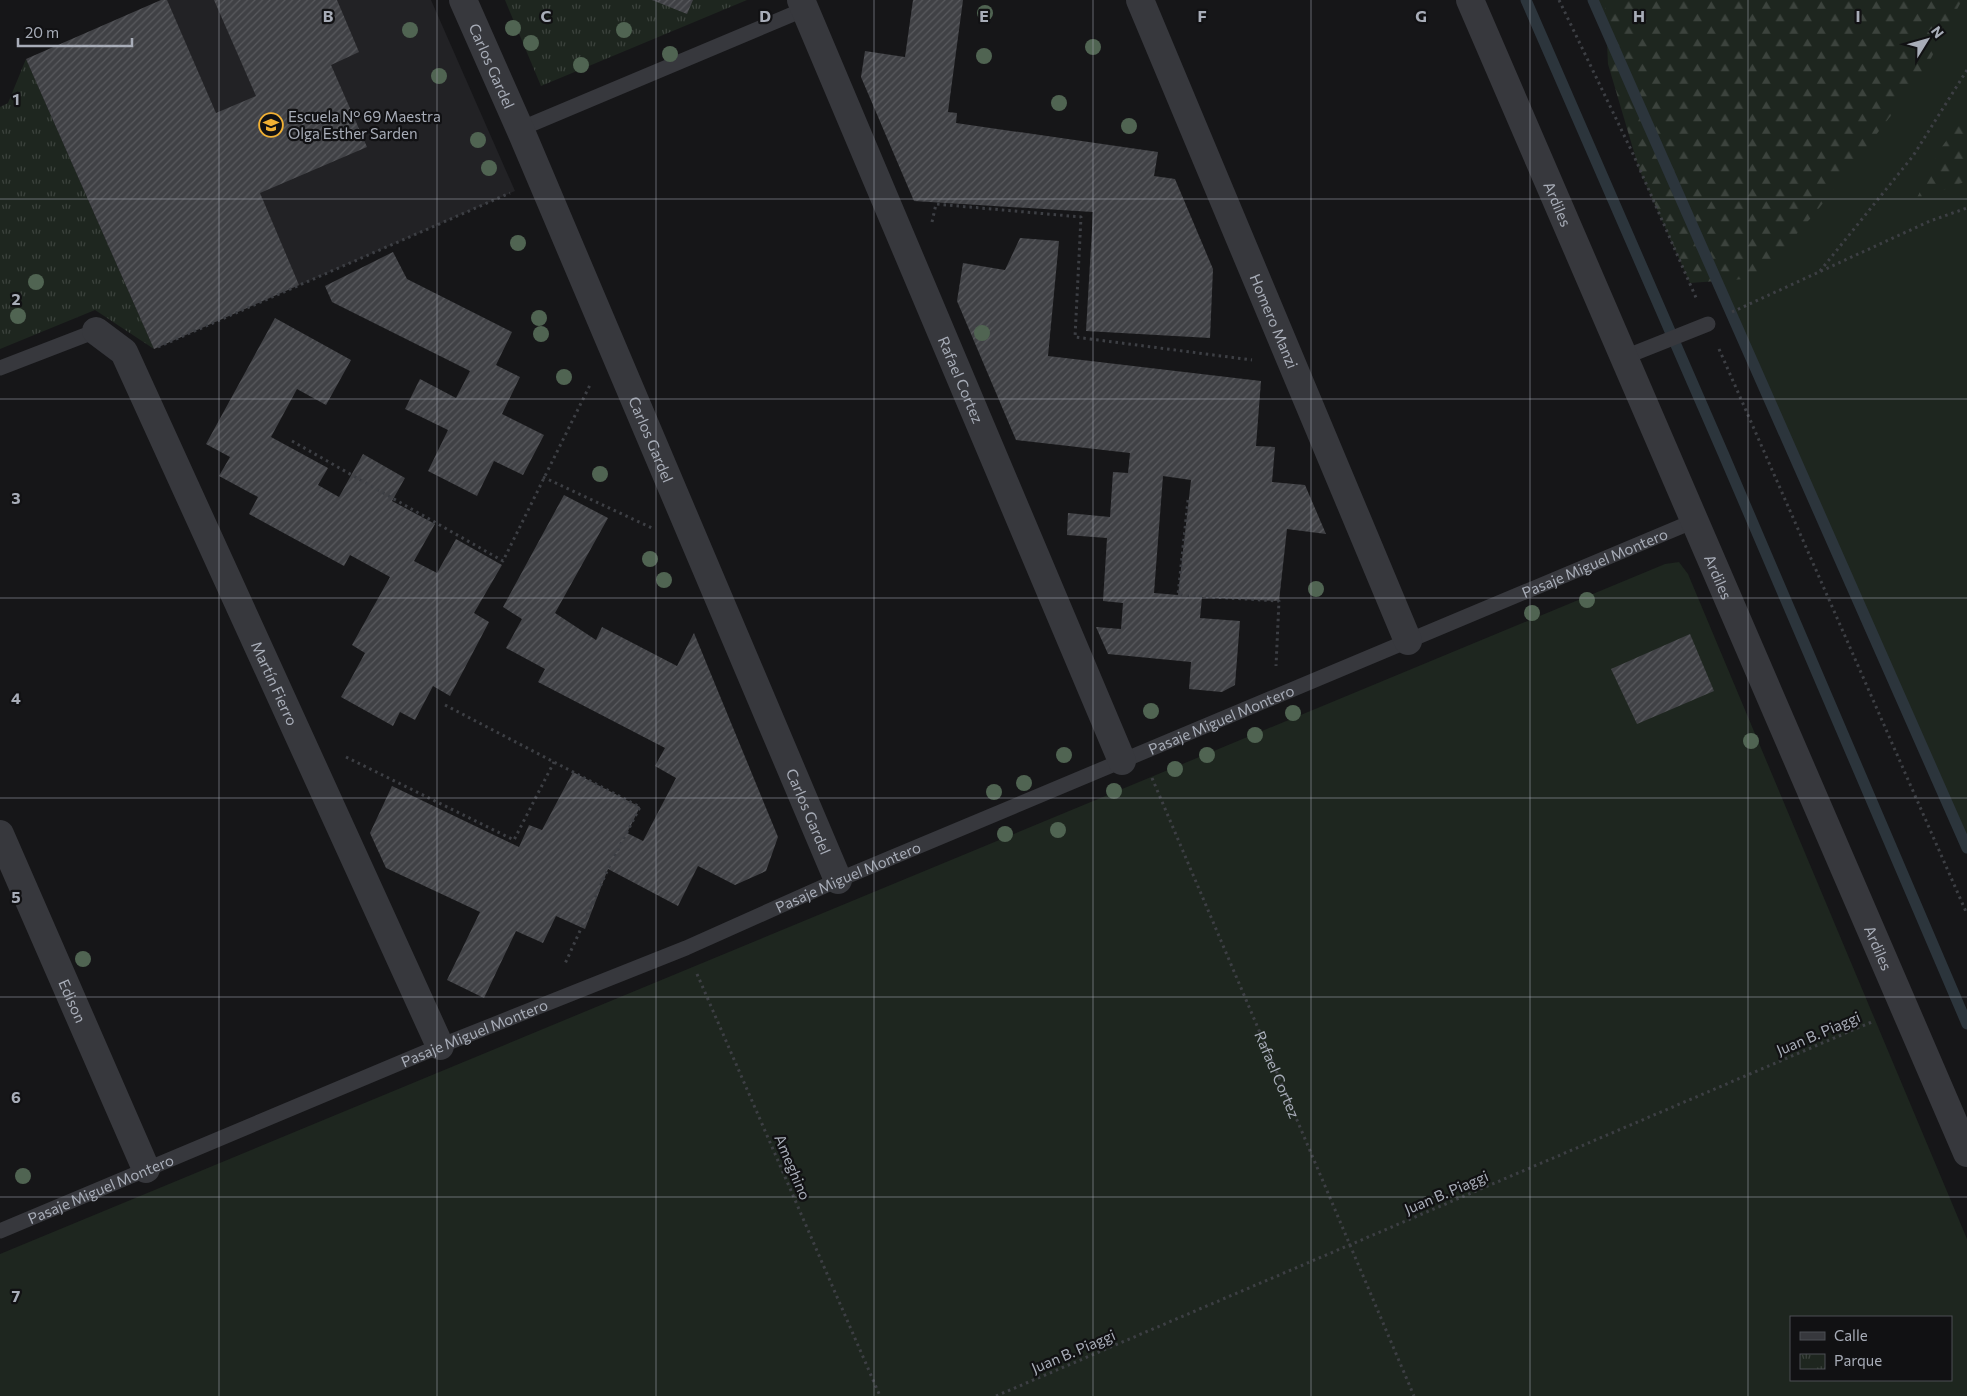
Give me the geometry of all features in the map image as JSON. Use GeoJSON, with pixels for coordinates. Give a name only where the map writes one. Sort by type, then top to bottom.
{"type":"FeatureCollection","features":[{"type":"Feature","properties":{"kind":"street","name":"Carlos Gardel"},"geometry":{"type":"LineString","coordinates":[[463,0],[520,128],[838,880]]}},
{"type":"Feature","properties":{"kind":"street","name":"Homero Manzi"},"geometry":{"type":"LineString","coordinates":[[1140,0],[1408,641]]}},
{"type":"Feature","properties":{"kind":"street","name":"Ardiles"},"geometry":{"type":"LineString","coordinates":[[1470,0],[1967,1153]]}},
{"type":"Feature","properties":{"kind":"street","name":"Rafael Cortez"},"geometry":{"type":"LineString","coordinates":[[803,4],[1132,757]]}},
{"type":"Feature","properties":{"kind":"street","name":"Martín Fierro"},"geometry":{"type":"LineString","coordinates":[[96,331],[124,352],[440,1046]]}},
{"type":"Feature","properties":{"kind":"street","name":"Edison"},"geometry":{"type":"LineString","coordinates":[[0,834],[146,1169]]}},
{"type":"Feature","properties":{"kind":"lane"},"geometry":{"type":"LineString","coordinates":[[520,128],[803,4]]}},
{"type":"Feature","properties":{"kind":"lane"},"geometry":{"type":"LineString","coordinates":[[1625,357],[1708,324]]}},
{"type":"Feature","properties":{"kind":"lane"},"geometry":{"type":"LineString","coordinates":[[0,368],[96,331]]}},
{"type":"Feature","properties":{"kind":"lane","name":"Pasaje Miguel Montero"},"geometry":{"type":"LineString","coordinates":[[0,1231],[440,1046],[686,948],[838,880],[1694,521]]}},
{"type":"Feature","properties":{"kind":"path"},"geometry":{"type":"LineString","coordinates":[[1558,0],[1634,156],[1967,914]]}},
{"type":"Feature","properties":{"kind":"path"},"geometry":{"type":"LineString","coordinates":[[1820,272],[1914,156],[1967,70]]}},
{"type":"Feature","properties":{"kind":"path"},"geometry":{"type":"LineString","coordinates":[[154,349],[515,191]]}},
{"type":"Feature","properties":{"kind":"path"},"geometry":{"type":"LineString","coordinates":[[931,229],[936,204],[1081,217],[1075,337],[1252,360]]}},
{"type":"Feature","properties":{"kind":"path"},"geometry":{"type":"LineString","coordinates":[[1708,324],[1930,220],[1967,208]]}},
{"type":"Feature","properties":{"kind":"path"},"geometry":{"type":"LineString","coordinates":[[292,441],[503,561],[543,477],[594,378]]}},
{"type":"Feature","properties":{"kind":"path"},"geometry":{"type":"LineString","coordinates":[[543,477],[656,530]]}},
{"type":"Feature","properties":{"kind":"path"},"geometry":{"type":"LineString","coordinates":[[1188,500],[1178,595],[1279,601],[1276,666]]}},
{"type":"Feature","properties":{"kind":"path"},"geometry":{"type":"LineString","coordinates":[[445,705],[640,808],[608,869],[563,969]]}},
{"type":"Feature","properties":{"kind":"path"},"geometry":{"type":"LineString","coordinates":[[342,755],[514,840],[554,762]]}},
{"type":"Feature","properties":{"kind":"path","name":"Rafael Cortez"},"geometry":{"type":"LineString","coordinates":[[1132,757],[1350,1245],[1414,1396]]}},
{"type":"Feature","properties":{"kind":"path","name":"Ameghino"},"geometry":{"type":"LineString","coordinates":[[686,948],[880,1396]]}},
{"type":"Feature","properties":{"kind":"path","name":"Juan B. Piaggi"},"geometry":{"type":"LineString","coordinates":[[996,1396],[1904,1008]]}},
{"type":"Feature","properties":{"kind":"shaded area","name":"Escuela N° 69 Maestra Olga Esther Sarden"},"geometry":{"type":"Polygon","coordinates":[[[161,0],[431,0],[515,191],[154,349],[161,0]]]}},
{"type":"Feature","properties":{"kind":"green space"},"geometry":{"type":"Polygon","coordinates":[[[505,0],[747,0],[541,86],[505,0]]]}},
{"type":"Feature","properties":{"kind":"green space"},"geometry":{"type":"Polygon","coordinates":[[[1593,0],[1967,0],[1967,848],[1593,0]]]}},
{"type":"Feature","properties":{"kind":"green space"},"geometry":{"type":"Polygon","coordinates":[[[1605,0],[1962,0],[1921,77],[1816,212],[1758,278],[1690,283],[1639,169],[1608,64],[1605,0]]]}},
{"type":"Feature","properties":{"kind":"green space"},"geometry":{"type":"Polygon","coordinates":[[[26,59],[154,349],[95,310],[0,349],[0,107],[8,103],[26,59]]]}},
{"type":"Feature","properties":{"kind":"green space"},"geometry":{"type":"Polygon","coordinates":[[[1967,113],[1967,181],[1916,200],[1941,148],[1967,113]]]}},
{"type":"Feature","properties":{"kind":"green space"},"geometry":{"type":"Polygon","coordinates":[[[1679,562],[1688,574],[1967,1239],[1967,1396],[0,1396],[0,1254],[1665,564],[1679,562]]]}},
{"type":"Feature","properties":{"kind":"building","name":"Escuela N° 69 Maestra Olga Esther Sarden"},"geometry":{"type":"Polygon","coordinates":[[[161,0],[167,0],[216,113],[256,96],[214,0],[337,0],[359,52],[331,65],[367,147],[260,193],[299,285],[154,349],[26,59],[161,0]]]}},
{"type":"Feature","properties":{"kind":"building"},"geometry":{"type":"Polygon","coordinates":[[[652,0],[693,0],[687,14],[652,0]]]}},
{"type":"Feature","properties":{"kind":"building"},"geometry":{"type":"Polygon","coordinates":[[[913,0],[963,0],[948,112],[957,113],[956,123],[1158,152],[1154,176],[1175,179],[1213,269],[1210,338],[1086,331],[1093,212],[914,201],[861,77],[865,51],[905,57],[913,0]]]}},
{"type":"Feature","properties":{"kind":"building"},"geometry":{"type":"Polygon","coordinates":[[[1020,238],[1059,241],[1048,356],[1261,381],[1256,446],[1275,447],[1272,482],[1305,485],[1326,534],[1287,529],[1279,601],[1202,597],[1200,618],[1240,621],[1235,685],[1222,692],[1189,689],[1191,662],[1108,654],[1096,627],[1121,629],[1123,603],[1103,601],[1107,538],[1067,535],[1068,513],[1110,517],[1113,472],[1128,473],[1130,453],[1016,440],[957,301],[963,263],[1005,270],[1020,238]],[[1163,476],[1154,593],[1178,595],[1191,480],[1163,476]]]}},
{"type":"Feature","properties":{"kind":"building"},"geometry":{"type":"Polygon","coordinates":[[[393,252],[407,279],[512,332],[496,365],[520,377],[502,414],[544,435],[523,475],[494,461],[477,496],[428,471],[448,430],[405,409],[420,379],[456,398],[470,371],[332,302],[325,286],[393,252]]]}},
{"type":"Feature","properties":{"kind":"building"},"geometry":{"type":"Polygon","coordinates":[[[275,318],[351,360],[326,405],[297,389],[271,437],[328,468],[318,485],[339,497],[363,454],[405,478],[392,501],[435,524],[414,561],[437,573],[456,539],[502,565],[474,613],[489,622],[450,696],[433,686],[415,720],[400,712],[393,726],[341,697],[365,653],[352,645],[390,577],[350,555],[344,566],[249,514],[258,497],[219,476],[230,457],[206,444],[275,318]]]}},
{"type":"Feature","properties":{"kind":"building"},"geometry":{"type":"Polygon","coordinates":[[[564,495],[608,518],[555,613],[596,640],[602,627],[677,666],[694,633],[778,837],[766,871],[735,885],[698,866],[678,906],[608,869],[585,929],[556,916],[543,943],[516,931],[484,998],[447,980],[480,912],[386,868],[370,833],[392,786],[519,847],[529,825],[542,830],[573,772],[640,807],[627,833],[643,841],[676,778],[655,766],[665,748],[538,682],[545,669],[506,648],[522,619],[503,607],[564,495]]]}},
{"type":"Feature","properties":{"kind":"building"},"geometry":{"type":"Polygon","coordinates":[[[1690,634],[1714,691],[1637,724],[1611,669],[1690,634]]]}},
{"type":"Feature","properties":{"kind":"waterway"},"geometry":{"type":"LineString","coordinates":[[1526,0],[1723,453],[1967,1024]]}},
{"type":"Feature","properties":{"kind":"waterway"},"geometry":{"type":"LineString","coordinates":[[1593,0],[1967,848]]}},
{"type":"Feature","properties":{"kind":"place","name":"Escuela N° 69 Maestra Olga Esther Sarden"},"geometry":{"type":"Point","coordinates":[271,125]}}]}
